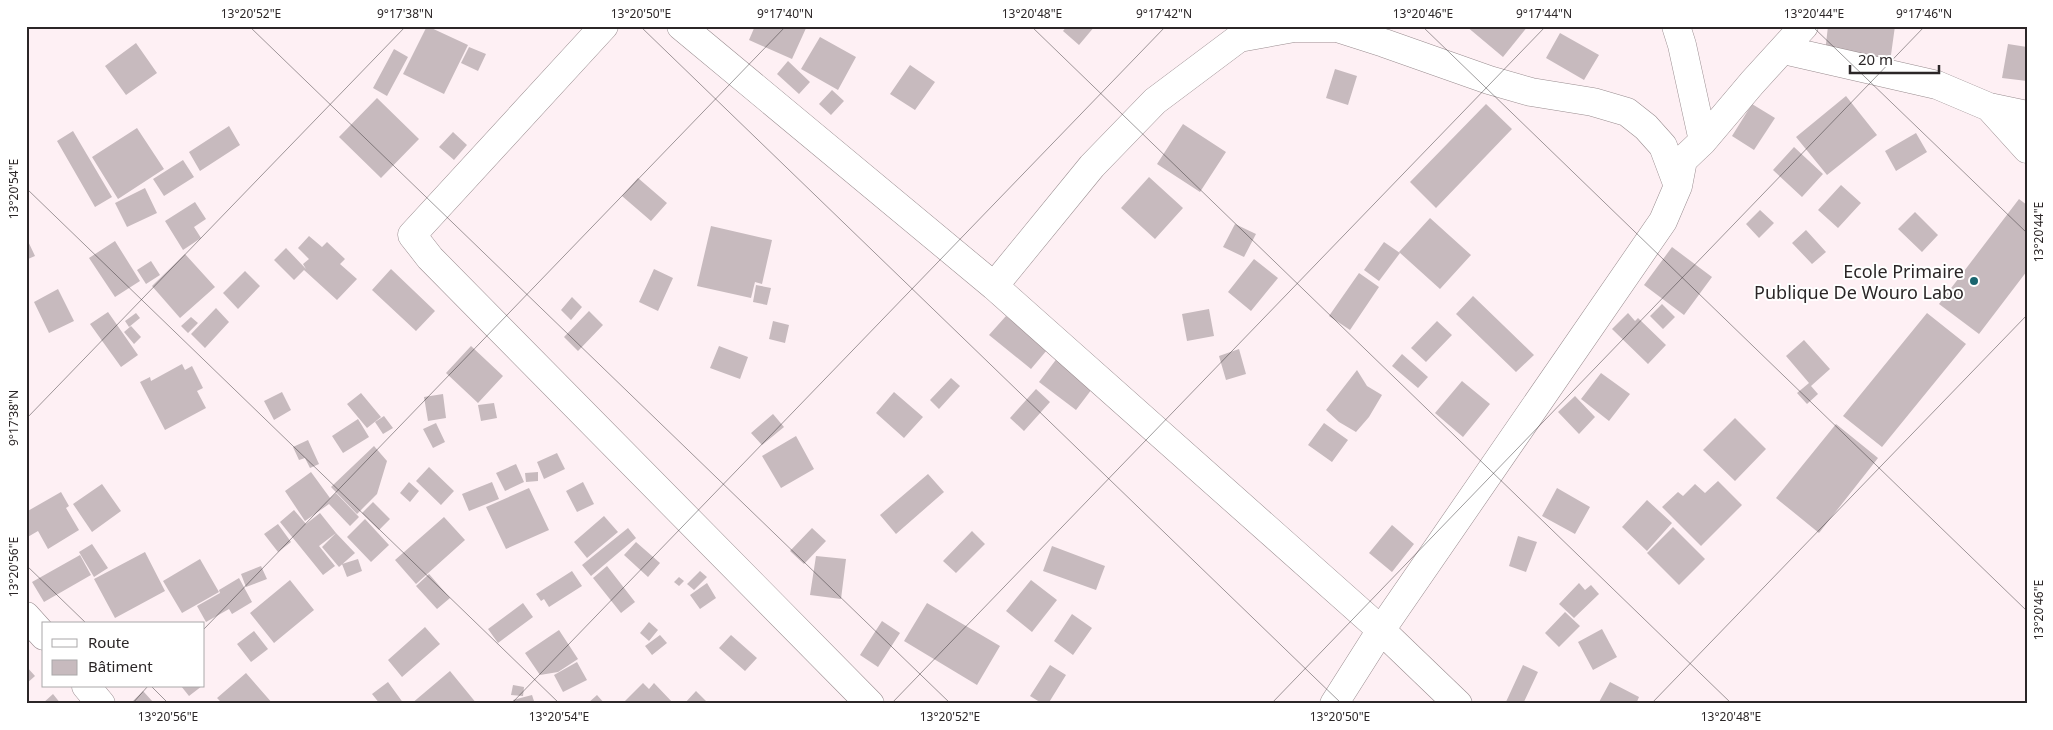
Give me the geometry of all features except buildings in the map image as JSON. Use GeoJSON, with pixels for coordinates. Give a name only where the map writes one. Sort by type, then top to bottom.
{"type":"FeatureCollection","features":[{"type":"Feature","properties":{"kind":"street"},"geometry":{"type":"LineString","coordinates":[[604,26],[412,235],[430,258],[870,704]]}},
{"type":"Feature","properties":{"kind":"street"},"geometry":{"type":"LineString","coordinates":[[681,26],[994,286],[1381,630],[1458,704]]}},
{"type":"Feature","properties":{"kind":"street"},"geometry":{"type":"LineString","coordinates":[[1676,26],[1703,141]]}},
{"type":"Feature","properties":{"kind":"street"},"geometry":{"type":"LineString","coordinates":[[1334,704],[1381,630],[1663,221],[1678,186],[1683,160],[1703,141],[1804,26]]}},
{"type":"Feature","properties":{"kind":"street"},"geometry":{"type":"LineString","coordinates":[[994,286],[1092,166],[1155,101],[1244,32],[1294,28],[1337,28],[1489,80],[1531,92],[1593,102],[1628,112],[1646,127],[1663,146],[1678,186]]}},
{"type":"Feature","properties":{"kind":"street"},"geometry":{"type":"LineString","coordinates":[[1784,50],[1936,85],[1989,107],[2027,115]]}},
{"type":"Feature","properties":{"kind":"street"},"geometry":{"type":"LineString","coordinates":[[1989,107],[2027,149]]}},
{"type":"Feature","properties":{"kind":"street"},"geometry":{"type":"LineString","coordinates":[[26,616],[42,634]]}},
{"type":"Feature","properties":{"kind":"street"},"geometry":{"type":"LineString","coordinates":[[88,688],[101,704]]}},
{"type":"Feature","properties":{"kind":"place","name":"Ecole Primaire Publique De Wouro Labo"},"geometry":{"type":"Point","coordinates":[1974,281]}}]}
